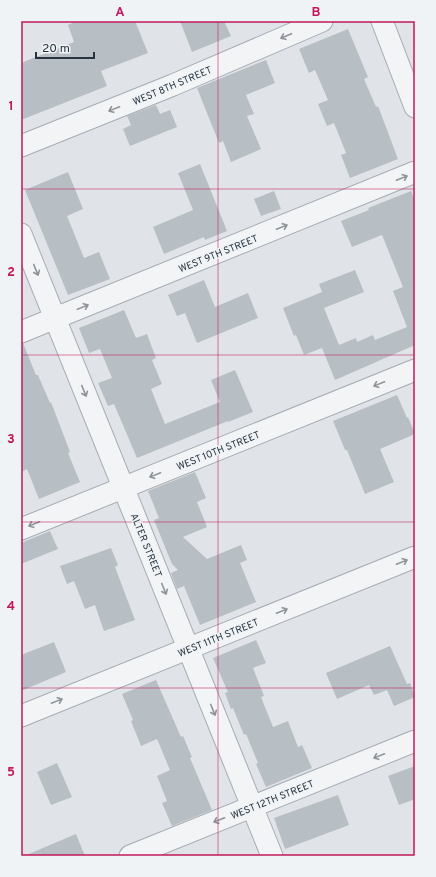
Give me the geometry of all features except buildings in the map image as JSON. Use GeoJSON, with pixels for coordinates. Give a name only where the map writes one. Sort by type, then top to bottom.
{"type":"FeatureCollection","features":[{"type":"Feature","properties":{"kind":"street","name":"WEST 8TH STREET"},"geometry":{"type":"LineString","coordinates":[[21,146],[173,85],[322,21]]}},
{"type":"Feature","properties":{"kind":"street"},"geometry":{"type":"LineString","coordinates":[[382,21],[415,107]]}},
{"type":"Feature","properties":{"kind":"street","name":"WEST 9TH STREET"},"geometry":{"type":"LineString","coordinates":[[21,332],[415,172]]}},
{"type":"Feature","properties":{"kind":"street","name":"ALTER STREET"},"geometry":{"type":"LineString","coordinates":[[21,234],[272,856]]}},
{"type":"Feature","properties":{"kind":"street","name":"WEST 10TH STREET"},"geometry":{"type":"LineString","coordinates":[[21,529],[415,370]]}},
{"type":"Feature","properties":{"kind":"street","name":"WEST 11TH STREET"},"geometry":{"type":"LineString","coordinates":[[21,716],[415,557]]}},
{"type":"Feature","properties":{"kind":"street","name":"WEST 12TH STREET"},"geometry":{"type":"LineString","coordinates":[[130,856],[415,741]]}}]}
